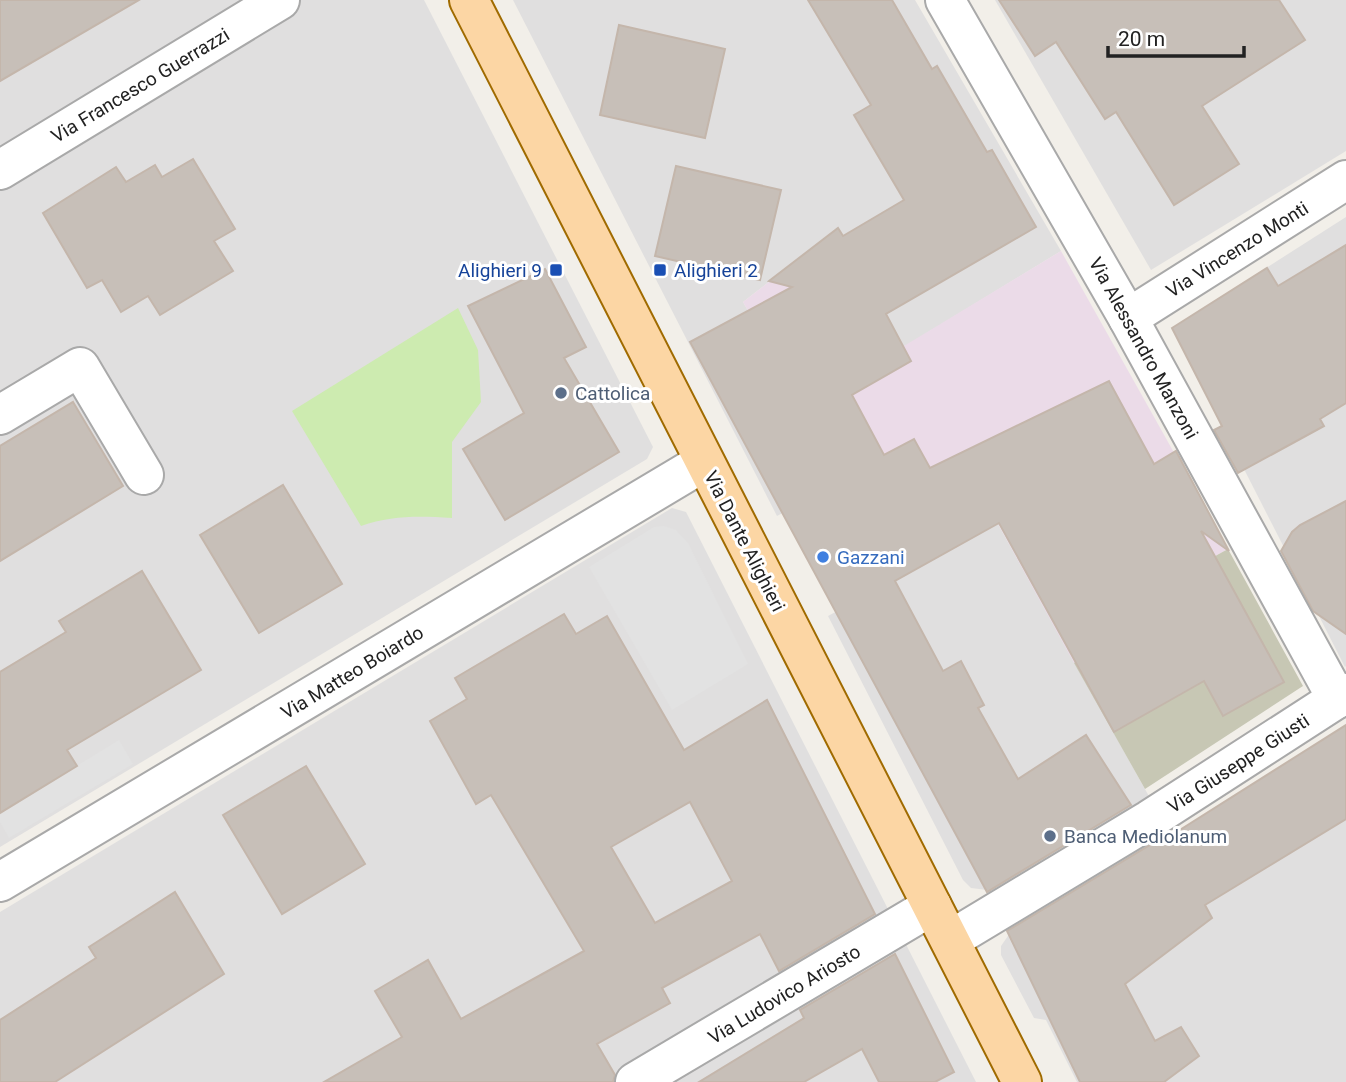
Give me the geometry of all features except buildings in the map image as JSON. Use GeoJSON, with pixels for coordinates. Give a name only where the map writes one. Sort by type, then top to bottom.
{"type":"FeatureCollection","features":[{"type":"Feature","properties":{"kind":"main road","name":"Via Dante Alighieri"},"geometry":{"type":"LineString","coordinates":[[469,0],[1022,1082]]}},
{"type":"Feature","properties":{"kind":"street","name":"Via Francesco Guerrazzi"},"geometry":{"type":"LineString","coordinates":[[0,170],[280,0]]}},
{"type":"Feature","properties":{"kind":"street","name":"Via Alessandro Manzoni"},"geometry":{"type":"LineString","coordinates":[[945,0],[1341,696]]}},
{"type":"Feature","properties":{"kind":"street","name":"Via Vincenzo Monti"},"geometry":{"type":"LineString","coordinates":[[1128,318],[1346,180]]}},
{"type":"Feature","properties":{"kind":"street"},"geometry":{"type":"LineString","coordinates":[[0,415],[79,367],[144,475]]}},
{"type":"Feature","properties":{"kind":"street","name":"Via Matteo Boiardo"},"geometry":{"type":"LineString","coordinates":[[0,882],[704,462]]}},
{"type":"Feature","properties":{"kind":"street","name":"Via Giuseppe Giusti"},"geometry":{"type":"LineString","coordinates":[[950,940],[1149,820],[1341,696]]}},
{"type":"Feature","properties":{"kind":"street","name":"Via Ludovico Ariosto"},"geometry":{"type":"LineString","coordinates":[[635,1082],[932,906]]}},
{"type":"Feature","properties":{"kind":"shaded area"},"geometry":{"type":"Polygon","coordinates":[[[0,0],[424,0],[653,447],[647,459],[0,847],[0,0]]]}},
{"type":"Feature","properties":{"kind":"shaded area"},"geometry":{"type":"Polygon","coordinates":[[[513,0],[915,0],[1061,251],[904,347],[838,228],[743,302],[783,372],[829,488],[777,516],[513,0]]]}},
{"type":"Feature","properties":{"kind":"shaded area"},"geometry":{"type":"Polygon","coordinates":[[[995,0],[1346,0],[1346,151],[1151,270],[995,0]]]}},
{"type":"Feature","properties":{"kind":"shaded area"},"geometry":{"type":"Polygon","coordinates":[[[1346,217],[1346,666],[1345,667],[1172,328],[1346,217]]]}},
{"type":"Feature","properties":{"kind":"shaded area"},"geometry":{"type":"Polygon","coordinates":[[[838,228],[904,346],[1061,251],[1228,549],[1077,632],[1089,655],[1074,663],[998,524],[836,612],[782,513],[783,373],[743,302],[838,228]]]}},
{"type":"Feature","properties":{"kind":"shaded area"},"geometry":{"type":"Polygon","coordinates":[[[672,508],[686,512],[976,1082],[0,1082],[0,912],[672,508]]]}},
{"type":"Feature","properties":{"kind":"shaded area"},"geometry":{"type":"Polygon","coordinates":[[[998,524],[1171,836],[1346,725],[1346,1082],[1077,1082],[1046,1020],[1034,1018],[1001,955],[1001,946],[1010,933],[987,890],[971,888],[963,880],[828,616],[998,524]]]}},
{"type":"Feature","properties":{"kind":"shaded area"},"geometry":{"type":"Polygon","coordinates":[[[664,526],[676,530],[688,543],[748,664],[672,710],[589,567],[654,527],[664,526]]]}},
{"type":"Feature","properties":{"kind":"shaded area"},"geometry":{"type":"Polygon","coordinates":[[[1228,549],[1303,686],[1145,789],[1074,663],[1089,654],[1077,632],[1228,549]]]}},
{"type":"Feature","properties":{"kind":"shaded area"},"geometry":{"type":"Polygon","coordinates":[[[119,740],[133,764],[9,838],[0,822],[0,813],[119,740]]]}},
{"type":"Feature","properties":{"kind":"green space"},"geometry":{"type":"Polygon","coordinates":[[[458,308],[478,350],[481,402],[452,442],[452,518],[406,517],[361,526],[292,411],[458,308]]]}},
{"type":"Feature","properties":{"kind":"place","name":"Alighieri 9"},"geometry":{"type":"Point","coordinates":[556,270]}},
{"type":"Feature","properties":{"kind":"place","name":"Alighieri 2"},"geometry":{"type":"Point","coordinates":[660,270]}},
{"type":"Feature","properties":{"kind":"place","name":"Cattolica"},"geometry":{"type":"Point","coordinates":[561,393]}},
{"type":"Feature","properties":{"kind":"place","name":"Gazzani"},"geometry":{"type":"Point","coordinates":[823,557]}},
{"type":"Feature","properties":{"kind":"place","name":"Banca Mediolanum"},"geometry":{"type":"Point","coordinates":[1050,836]}}]}
